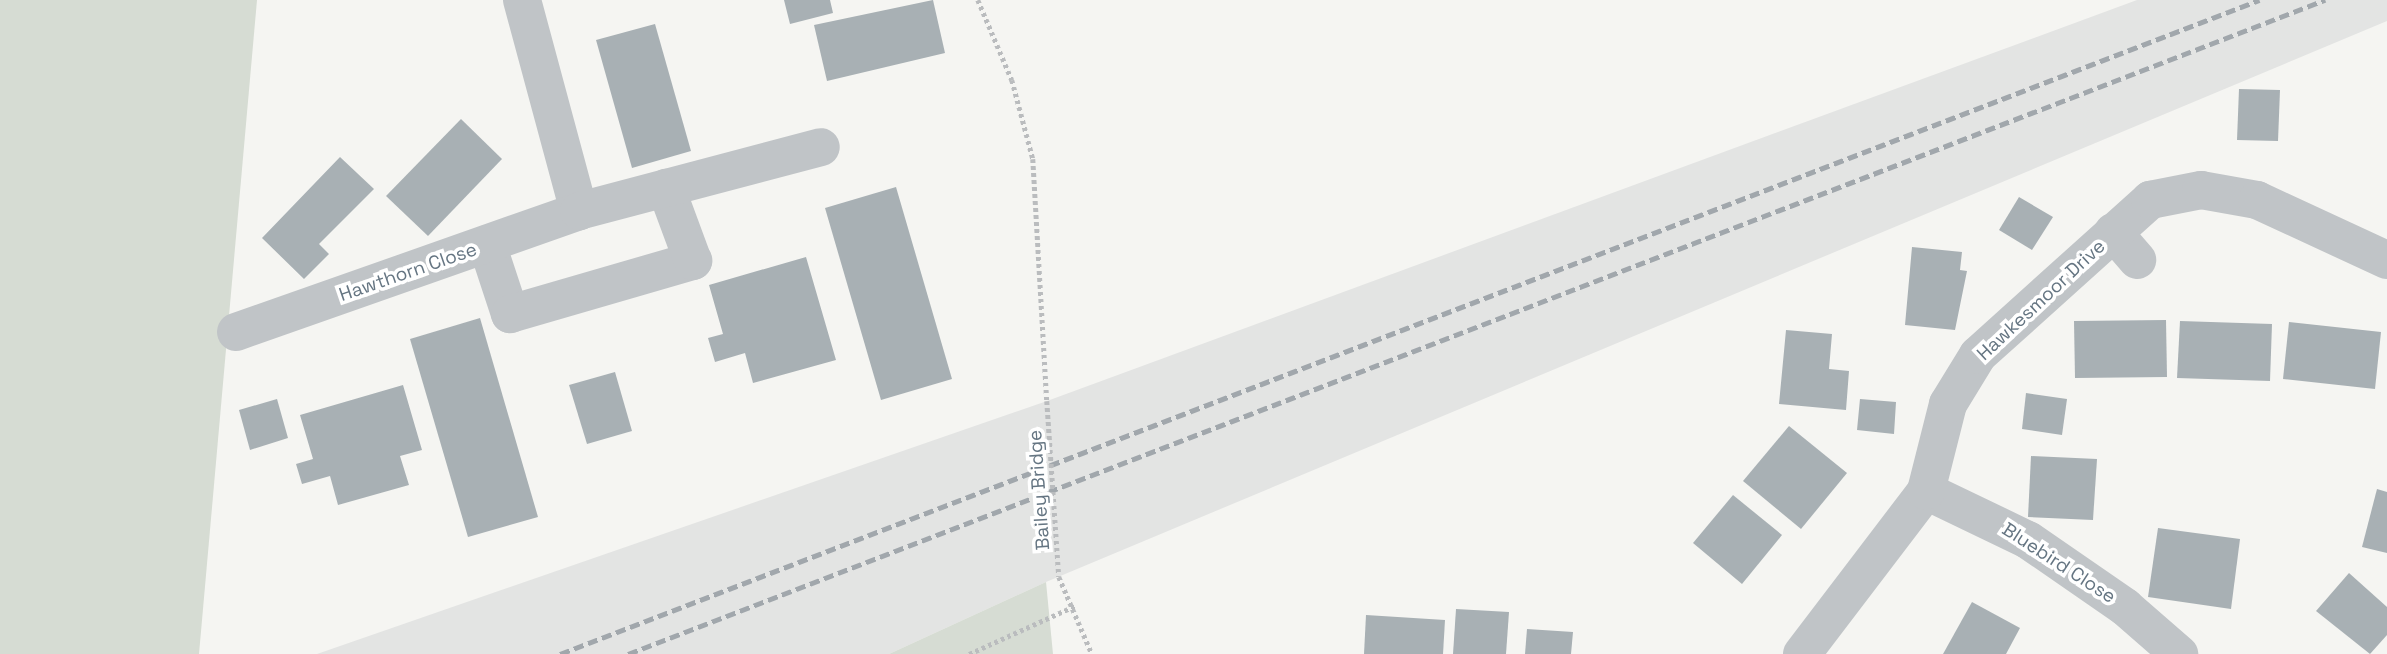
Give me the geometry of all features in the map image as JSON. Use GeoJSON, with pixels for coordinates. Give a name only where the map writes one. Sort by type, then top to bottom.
{"type":"FeatureCollection","features":[{"type":"Feature","properties":{"kind":"street"},"geometry":{"type":"LineString","coordinates":[[522,0],[579,211]]}},
{"type":"Feature","properties":{"kind":"street","name":"Hawthorn Close"},"geometry":{"type":"LineString","coordinates":[[236,332],[579,211],[821,147]]}},
{"type":"Feature","properties":{"kind":"street"},"geometry":{"type":"LineString","coordinates":[[487,244],[510,314],[693,261],[673,186]]}},
{"type":"Feature","properties":{"kind":"street","name":"Hawkesmoor Drive"},"geometry":{"type":"LineString","coordinates":[[1802,654],[1926,491],[1948,404],[1978,355],[2125,246],[2150,200],[2201,190],[2258,200],[2387,260]]}},
{"type":"Feature","properties":{"kind":"street","name":"Bluebird Close"},"geometry":{"type":"LineString","coordinates":[[1926,491],[2028,540],[2125,607],[2179,654]]}},
{"type":"Feature","properties":{"kind":"path","name":"Bailey Bridge"},"geometry":{"type":"LineString","coordinates":[[978,0],[1013,80],[1033,159],[1059,577],[1075,606]]}},
{"type":"Feature","properties":{"kind":"path"},"geometry":{"type":"LineString","coordinates":[[969,654],[1075,606],[1092,654]]}},
{"type":"Feature","properties":{"kind":"shaded area"},"geometry":{"type":"Polygon","coordinates":[[[0,0],[257,0],[199,654],[0,654],[0,0]]]}},
{"type":"Feature","properties":{"kind":"shaded area"},"geometry":{"type":"Polygon","coordinates":[[[2137,0],[2387,0],[2387,21],[1046,582],[889,654],[317,654],[1047,401],[2137,0]]]}},
{"type":"Feature","properties":{"kind":"shaded area"},"geometry":{"type":"Polygon","coordinates":[[[1046,582],[1053,654],[889,654],[1046,582]]]}},
{"type":"Feature","properties":{"kind":"building"},"geometry":{"type":"Polygon","coordinates":[[[784,0],[830,0],[833,13],[790,24],[784,0]]]}},
{"type":"Feature","properties":{"kind":"building"},"geometry":{"type":"Polygon","coordinates":[[[933,0],[945,53],[827,81],[814,25],[933,0]]]}},
{"type":"Feature","properties":{"kind":"building"},"geometry":{"type":"Polygon","coordinates":[[[655,24],[691,151],[632,168],[596,40],[655,24]]]}},
{"type":"Feature","properties":{"kind":"building"},"geometry":{"type":"Polygon","coordinates":[[[2239,89],[2280,90],[2278,141],[2237,140],[2239,89]]]}},
{"type":"Feature","properties":{"kind":"building"},"geometry":{"type":"Polygon","coordinates":[[[461,119],[502,159],[428,236],[386,196],[461,119]]]}},
{"type":"Feature","properties":{"kind":"building"},"geometry":{"type":"Polygon","coordinates":[[[340,157],[374,189],[319,244],[329,254],[304,279],[262,238],[340,157]]]}},
{"type":"Feature","properties":{"kind":"building"},"geometry":{"type":"Polygon","coordinates":[[[896,187],[952,379],[881,400],[825,208],[896,187]]]}},
{"type":"Feature","properties":{"kind":"building"},"geometry":{"type":"Polygon","coordinates":[[[2019,197],[2053,217],[2032,250],[1999,230],[2019,197]]]}},
{"type":"Feature","properties":{"kind":"building"},"geometry":{"type":"Polygon","coordinates":[[[1912,247],[1962,252],[1960,270],[1967,271],[1955,330],[1905,325],[1912,247]]]}},
{"type":"Feature","properties":{"kind":"building"},"geometry":{"type":"Polygon","coordinates":[[[806,257],[836,360],[753,383],[745,353],[715,362],[708,338],[723,334],[709,285],[806,257]]]}},
{"type":"Feature","properties":{"kind":"building"},"geometry":{"type":"Polygon","coordinates":[[[480,318],[538,517],[468,537],[410,339],[480,318]]]}},
{"type":"Feature","properties":{"kind":"building"},"geometry":{"type":"Polygon","coordinates":[[[2166,320],[2167,377],[2075,378],[2074,321],[2166,320]]]}},
{"type":"Feature","properties":{"kind":"building"},"geometry":{"type":"Polygon","coordinates":[[[2180,321],[2272,324],[2270,381],[2177,378],[2180,321]]]}},
{"type":"Feature","properties":{"kind":"building"},"geometry":{"type":"Polygon","coordinates":[[[2289,322],[2381,332],[2375,389],[2283,379],[2289,322]]]}},
{"type":"Feature","properties":{"kind":"building"},"geometry":{"type":"Polygon","coordinates":[[[1786,330],[1832,334],[1829,369],[1849,371],[1846,410],[1779,404],[1786,330]]]}},
{"type":"Feature","properties":{"kind":"building"},"geometry":{"type":"Polygon","coordinates":[[[615,372],[632,431],[587,444],[569,385],[615,372]]]}},
{"type":"Feature","properties":{"kind":"building"},"geometry":{"type":"Polygon","coordinates":[[[403,385],[422,450],[400,456],[409,485],[338,505],[330,476],[302,484],[296,464],[313,459],[300,415],[403,385]]]}},
{"type":"Feature","properties":{"kind":"building"},"geometry":{"type":"Polygon","coordinates":[[[2026,393],[2067,399],[2062,435],[2022,429],[2026,393]]]}},
{"type":"Feature","properties":{"kind":"building"},"geometry":{"type":"Polygon","coordinates":[[[277,399],[288,438],[250,450],[239,410],[277,399]]]}},
{"type":"Feature","properties":{"kind":"building"},"geometry":{"type":"Polygon","coordinates":[[[1860,399],[1896,402],[1894,434],[1857,430],[1860,399]]]}},
{"type":"Feature","properties":{"kind":"building"},"geometry":{"type":"Polygon","coordinates":[[[1789,426],[1847,473],[1801,529],[1743,481],[1789,426]]]}},
{"type":"Feature","properties":{"kind":"building"},"geometry":{"type":"Polygon","coordinates":[[[2031,456],[2097,459],[2093,520],[2028,517],[2031,456]]]}},
{"type":"Feature","properties":{"kind":"building"},"geometry":{"type":"Polygon","coordinates":[[[2377,489],[2387,492],[2387,553],[2362,547],[2377,489]]]}},
{"type":"Feature","properties":{"kind":"building"},"geometry":{"type":"Polygon","coordinates":[[[1733,495],[1782,535],[1742,584],[1693,543],[1733,495]]]}},
{"type":"Feature","properties":{"kind":"building"},"geometry":{"type":"Polygon","coordinates":[[[2158,528],[2240,539],[2231,609],[2148,597],[2158,528]]]}},
{"type":"Feature","properties":{"kind":"building"},"geometry":{"type":"Polygon","coordinates":[[[2349,573],[2387,607],[2387,635],[2370,654],[2316,611],[2349,573]]]}},
{"type":"Feature","properties":{"kind":"building"},"geometry":{"type":"Polygon","coordinates":[[[1972,602],[2020,628],[2006,654],[1943,654],[1972,602]]]}},
{"type":"Feature","properties":{"kind":"building"},"geometry":{"type":"Polygon","coordinates":[[[1456,609],[1509,612],[1506,654],[1453,654],[1456,609]]]}},
{"type":"Feature","properties":{"kind":"building"},"geometry":{"type":"Polygon","coordinates":[[[1366,615],[1445,620],[1443,654],[1364,654],[1366,615]]]}},
{"type":"Feature","properties":{"kind":"building"},"geometry":{"type":"Polygon","coordinates":[[[1527,629],[1573,632],[1571,654],[1525,654],[1527,629]]]}},
{"type":"Feature","properties":{"kind":"railway"},"geometry":{"type":"LineString","coordinates":[[560,654],[2259,0]]}},
{"type":"Feature","properties":{"kind":"railway"},"geometry":{"type":"LineString","coordinates":[[628,654],[2325,0]]}}]}
